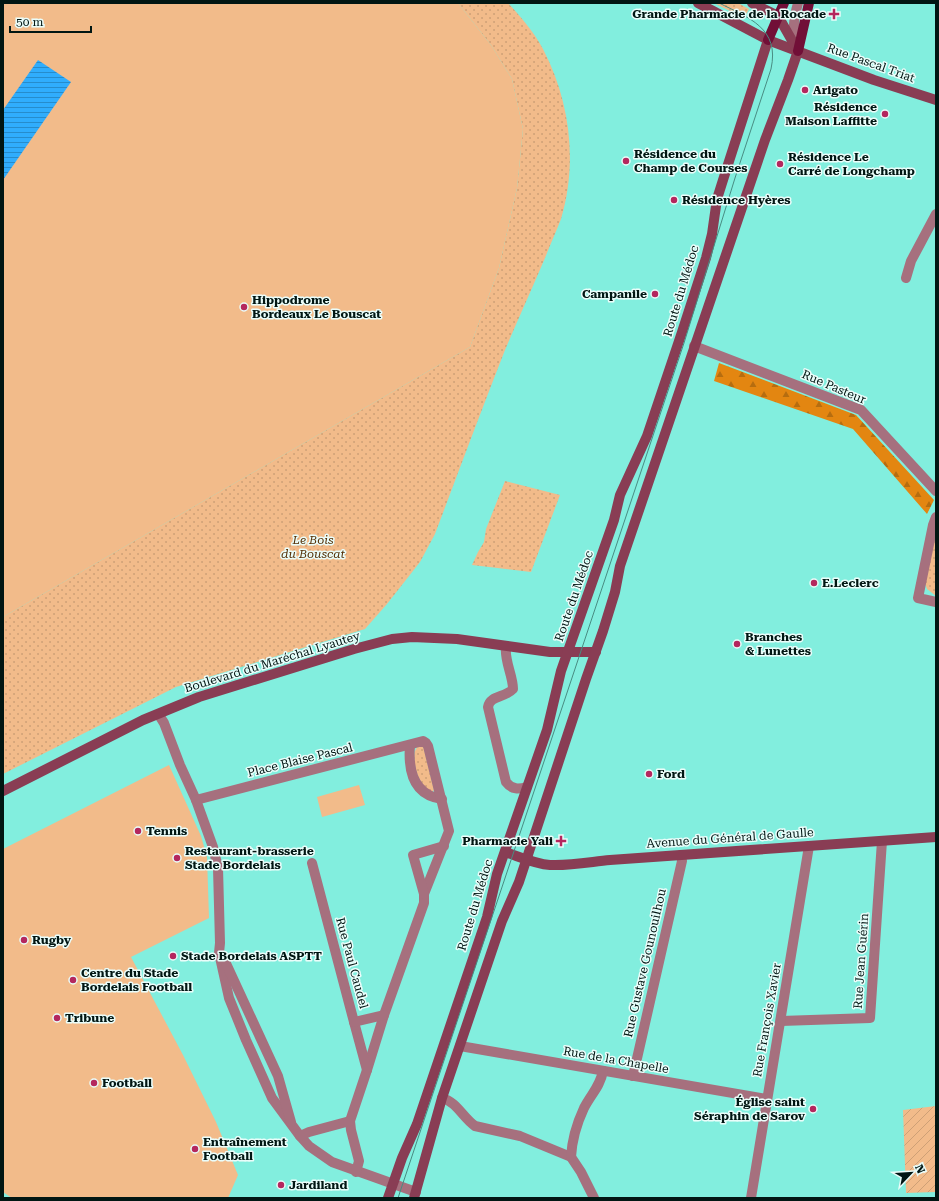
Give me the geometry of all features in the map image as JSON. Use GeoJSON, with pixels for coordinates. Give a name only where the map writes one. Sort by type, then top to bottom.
{"type":"FeatureCollection","features":[{"type":"Feature","properties":{"kind":"main road","name":"Rue Pascal Triat"},"geometry":{"type":"LineString","coordinates":[[698,3],[768,40],[874,80],[936,100]]}},
{"type":"Feature","properties":{"kind":"main road"},"geometry":{"type":"LineString","coordinates":[[752,3],[778,16],[798,51]]}},
{"type":"Feature","properties":{"kind":"main road","name":"Route du Médoc"},"geometry":{"type":"LineString","coordinates":[[388,1198],[402,1158],[417,1124],[487,917],[497,874],[547,730],[561,671],[614,520],[620,495],[647,436],[676,352],[706,258],[722,180],[768,40],[784,3]]}},
{"type":"Feature","properties":{"kind":"main road"},"geometry":{"type":"LineString","coordinates":[[415,1195],[432,1129],[442,1098],[502,921],[519,882],[596,652],[611,605],[620,566],[694,346],[762,147],[798,51],[809,3]]}},
{"type":"Feature","properties":{"kind":"main road","name":"Boulevard du Maréchal Lyautey"},"geometry":{"type":"LineString","coordinates":[[3,791],[144,720],[199,697],[347,651],[392,639],[412,637],[457,639],[506,646],[568,652],[596,652]]}},
{"type":"Feature","properties":{"kind":"main road","name":"Avenue du Général de Gaulle"},"geometry":{"type":"LineString","coordinates":[[505,852],[526,860],[550,865],[936,837]]}},
{"type":"Feature","properties":{"kind":"street"},"geometry":{"type":"LineString","coordinates":[[798,3],[793,20],[793,31],[798,51]]}},
{"type":"Feature","properties":{"kind":"street"},"geometry":{"type":"LineString","coordinates":[[906,278],[912,261],[936,214]]}},
{"type":"Feature","properties":{"kind":"street","name":"Rue Pasteur"},"geometry":{"type":"LineString","coordinates":[[694,346],[861,410],[936,491]]}},
{"type":"Feature","properties":{"kind":"street"},"geometry":{"type":"LineString","coordinates":[[936,517],[918,598],[936,602]]}},
{"type":"Feature","properties":{"kind":"street"},"geometry":{"type":"LineString","coordinates":[[506,646],[505,655],[513,684],[513,690],[509,694],[491,699],[488,702],[488,707],[506,782],[515,789],[527,787]]}},
{"type":"Feature","properties":{"kind":"street"},"geometry":{"type":"LineString","coordinates":[[159,714],[196,800],[213,847],[218,868],[219,953],[222,971],[229,998],[238,1021],[272,1098],[284,1116],[309,1146],[332,1162],[356,1172],[393,1184],[415,1195]]}},
{"type":"Feature","properties":{"kind":"street","name":"Place Blaise Pascal"},"geometry":{"type":"LineString","coordinates":[[196,800],[423,741],[426,743],[442,799]]}},
{"type":"Feature","properties":{"kind":"street"},"geometry":{"type":"LineString","coordinates":[[410,744],[410,763],[414,778],[422,792],[433,798],[442,799],[449,831],[424,894]]}},
{"type":"Feature","properties":{"kind":"street","name":"Rue Jean Guérin"},"geometry":{"type":"LineString","coordinates":[[781,1021],[870,1018],[882,841]]}},
{"type":"Feature","properties":{"kind":"street"},"geometry":{"type":"LineString","coordinates":[[356,1172],[359,1161],[350,1120],[368,1070],[384,1015],[424,903],[424,894],[413,854],[444,846]]}},
{"type":"Feature","properties":{"kind":"street","name":"Rue François Xavier"},"geometry":{"type":"LineString","coordinates":[[751,1198],[809,846]]}},
{"type":"Feature","properties":{"kind":"street","name":"Rue Gustave Gounouilhou"},"geometry":{"type":"LineString","coordinates":[[633,1076],[681,866],[682,855]]}},
{"type":"Feature","properties":{"kind":"street","name":"Rue Paul Caudel"},"geometry":{"type":"LineString","coordinates":[[312,863],[368,1070]]}},
{"type":"Feature","properties":{"kind":"street"},"geometry":{"type":"LineString","coordinates":[[220,943],[225,960],[278,1076],[291,1124]]}},
{"type":"Feature","properties":{"kind":"street"},"geometry":{"type":"LineString","coordinates":[[238,1021],[250,1015]]}},
{"type":"Feature","properties":{"kind":"street"},"geometry":{"type":"LineString","coordinates":[[354,1022],[384,1015]]}},
{"type":"Feature","properties":{"kind":"street","name":"Rue de la Chapelle"},"geometry":{"type":"LineString","coordinates":[[460,1046],[603,1072],[767,1099]]}},
{"type":"Feature","properties":{"kind":"street"},"geometry":{"type":"LineString","coordinates":[[571,1157],[572,1144],[584,1108],[601,1081],[603,1072]]}},
{"type":"Feature","properties":{"kind":"street"},"geometry":{"type":"LineString","coordinates":[[272,1098],[279,1095],[283,1091]]}},
{"type":"Feature","properties":{"kind":"street"},"geometry":{"type":"LineString","coordinates":[[442,1098],[453,1103],[475,1126],[520,1136],[571,1157],[581,1172],[594,1198]]}},
{"type":"Feature","properties":{"kind":"street"},"geometry":{"type":"LineString","coordinates":[[300,1136],[350,1120]]}},
{"type":"Feature","properties":{"kind":"green space","name":"Hippodrome Bordeaux Le Bouscat"},"geometry":{"type":"Polygon","coordinates":[[[3,3],[458,3],[491,45],[512,79],[523,129],[517,188],[499,268],[470,347],[3,617],[3,3]]]}},
{"type":"Feature","properties":{"kind":"green space","name":"Le Bois du Bouscat"},"geometry":{"type":"Polygon","coordinates":[[[458,3],[508,3],[536,37],[543,49],[560,89],[568,132],[570,154],[569,176],[561,219],[505,350],[435,534],[420,562],[365,629],[176,687],[3,774],[3,617],[470,347],[499,268],[517,188],[523,129],[512,79],[491,45],[458,3]]]}},
{"type":"Feature","properties":{"kind":"green space"},"geometry":{"type":"Polygon","coordinates":[[[714,3],[738,3],[749,9],[744,18],[714,3]]]}},
{"type":"Feature","properties":{"kind":"green space"},"geometry":{"type":"Polygon","coordinates":[[[719,363],[856,415],[934,500],[927,514],[853,429],[714,381],[719,363]]]}},
{"type":"Feature","properties":{"kind":"green space"},"geometry":{"type":"Polygon","coordinates":[[[505,481],[560,495],[531,572],[472,565],[484,542],[486,529],[505,481]]]}},
{"type":"Feature","properties":{"kind":"green space"},"geometry":{"type":"Polygon","coordinates":[[[936,530],[936,596],[927,589],[925,583],[936,530]]]}},
{"type":"Feature","properties":{"kind":"green space"},"geometry":{"type":"Polygon","coordinates":[[[419,746],[423,746],[424,749],[434,790],[432,792],[427,791],[417,773],[414,755],[419,746]]]}},
{"type":"Feature","properties":{"kind":"green space","name":"Centre du Stade Bordelais Football"},"geometry":{"type":"Polygon","coordinates":[[[169,765],[201,836],[207,857],[209,918],[131,957],[183,1055],[216,1122],[238,1175],[228,1198],[12,1198],[3,1192],[3,849],[169,765]]]}},
{"type":"Feature","properties":{"kind":"green space"},"geometry":{"type":"Polygon","coordinates":[[[359,785],[365,805],[322,817],[317,797],[359,785]]]}},
{"type":"Feature","properties":{"kind":"green space"},"geometry":{"type":"Polygon","coordinates":[[[936,1106],[936,1192],[906,1193],[903,1110],[936,1106]]]}},
{"type":"Feature","properties":{"kind":"water"},"geometry":{"type":"Polygon","coordinates":[[[38,60],[71,82],[3,180],[3,110],[38,60]]]}},
{"type":"Feature","properties":{"kind":"tram line"},"geometry":{"type":"LineString","coordinates":[[398,1198],[684,343],[735,178],[771,69],[773,55],[771,44],[760,26],[719,3]]}},
{"type":"Feature","properties":{"kind":"place","name":"Grande Pharmacie de la Rocade"},"geometry":{"type":"Point","coordinates":[834,14]}},
{"type":"Feature","properties":{"kind":"place","name":"Arigato"},"geometry":{"type":"Point","coordinates":[805,90]}},
{"type":"Feature","properties":{"kind":"place","name":"Résidence Maison Laffitte"},"geometry":{"type":"Point","coordinates":[885,114]}},
{"type":"Feature","properties":{"kind":"place","name":"Résidence du Champ de Courses"},"geometry":{"type":"Point","coordinates":[626,161]}},
{"type":"Feature","properties":{"kind":"place","name":"Résidence Le Carré de Longchamp"},"geometry":{"type":"Point","coordinates":[780,164]}},
{"type":"Feature","properties":{"kind":"place","name":"Résidence Hyères"},"geometry":{"type":"Point","coordinates":[674,200]}},
{"type":"Feature","properties":{"kind":"place","name":"Campanile"},"geometry":{"type":"Point","coordinates":[655,294]}},
{"type":"Feature","properties":{"kind":"place","name":"Hippodrome Bordeaux Le Bouscat"},"geometry":{"type":"Point","coordinates":[244,307]}},
{"type":"Feature","properties":{"kind":"place","name":"E.Leclerc"},"geometry":{"type":"Point","coordinates":[814,583]}},
{"type":"Feature","properties":{"kind":"place","name":"Branches & Lunettes"},"geometry":{"type":"Point","coordinates":[737,644]}},
{"type":"Feature","properties":{"kind":"place","name":"Ford"},"geometry":{"type":"Point","coordinates":[649,774]}},
{"type":"Feature","properties":{"kind":"place","name":"Tennis"},"geometry":{"type":"Point","coordinates":[138,831]}},
{"type":"Feature","properties":{"kind":"place","name":"Pharmacie Yali"},"geometry":{"type":"Point","coordinates":[561,841]}},
{"type":"Feature","properties":{"kind":"place","name":"Restaurant-brasserie Stade Bordelais"},"geometry":{"type":"Point","coordinates":[177,858]}},
{"type":"Feature","properties":{"kind":"place","name":"Rugby"},"geometry":{"type":"Point","coordinates":[24,940]}},
{"type":"Feature","properties":{"kind":"place","name":"Stade Bordelais ASPTT"},"geometry":{"type":"Point","coordinates":[173,956]}},
{"type":"Feature","properties":{"kind":"place","name":"Centre du Stade Bordelais Football"},"geometry":{"type":"Point","coordinates":[73,980]}},
{"type":"Feature","properties":{"kind":"place","name":"Tribune"},"geometry":{"type":"Point","coordinates":[57,1018]}},
{"type":"Feature","properties":{"kind":"place","name":"Football"},"geometry":{"type":"Point","coordinates":[94,1083]}},
{"type":"Feature","properties":{"kind":"place","name":"Église saint Séraphin de Sarov"},"geometry":{"type":"Point","coordinates":[813,1109]}},
{"type":"Feature","properties":{"kind":"place","name":"Entraînement Football"},"geometry":{"type":"Point","coordinates":[195,1149]}},
{"type":"Feature","properties":{"kind":"place","name":"Jardiland"},"geometry":{"type":"Point","coordinates":[281,1185]}}]}
